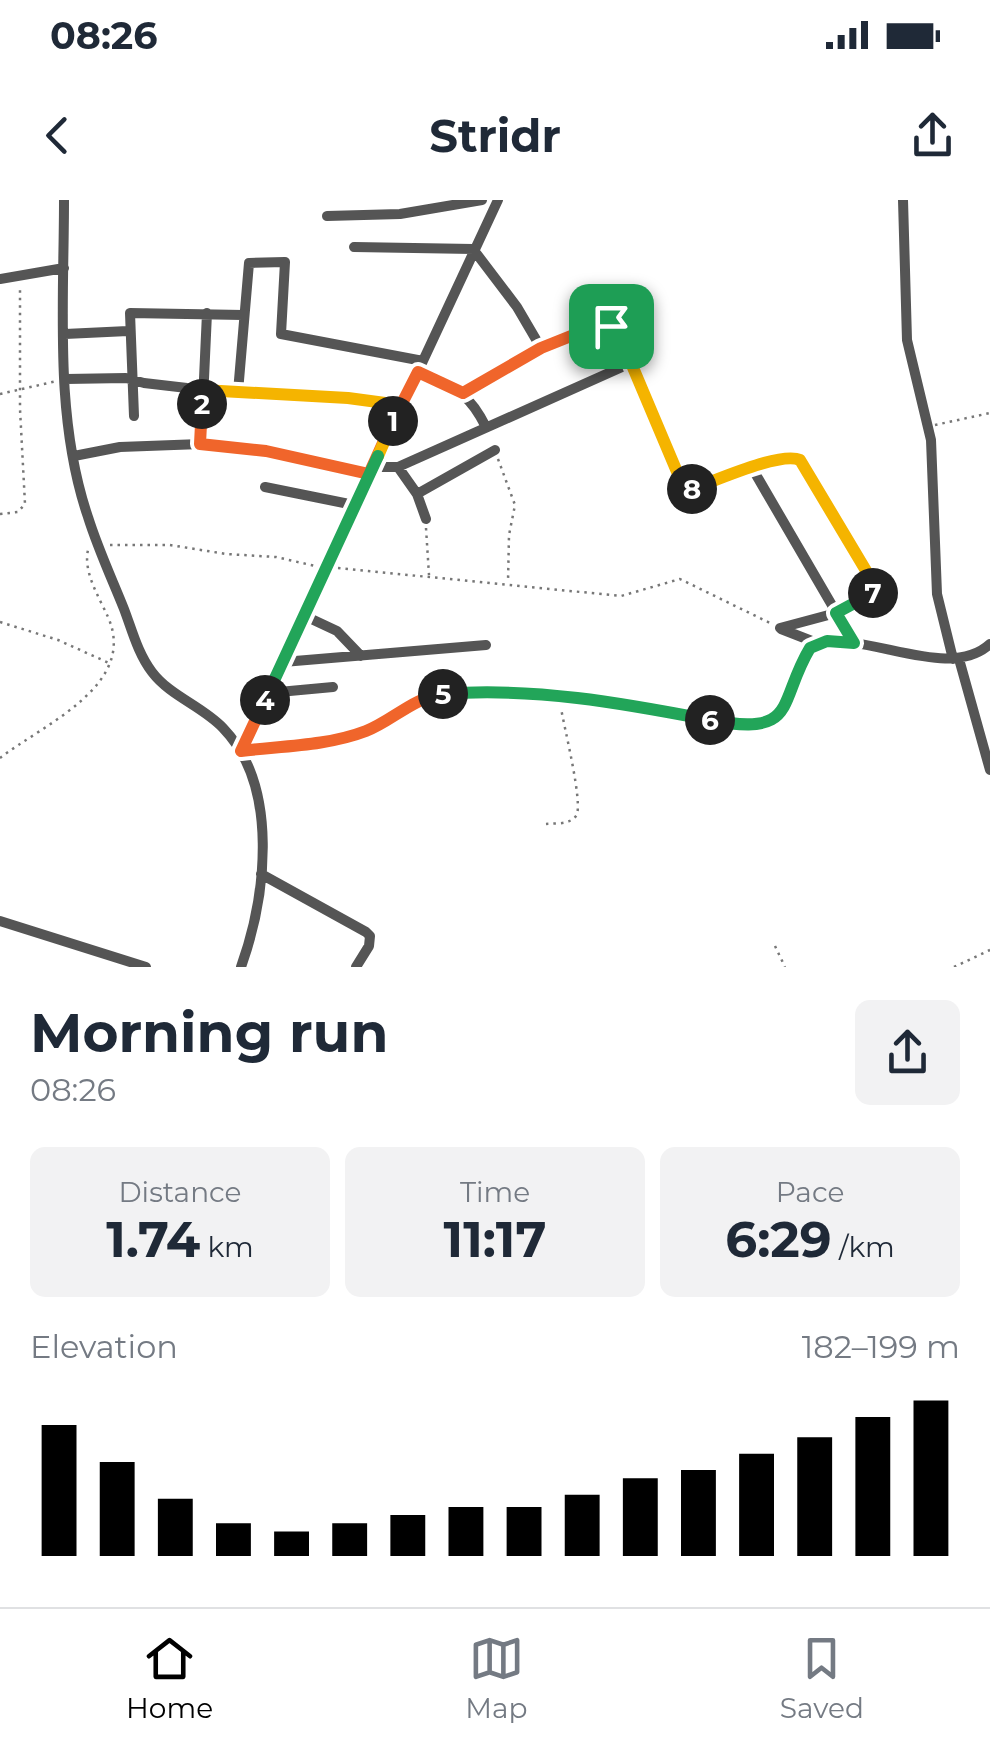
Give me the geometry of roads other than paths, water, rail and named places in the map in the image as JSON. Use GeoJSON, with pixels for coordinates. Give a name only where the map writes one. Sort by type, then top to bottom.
{"type":"FeatureCollection","features":[{"type":"Feature","properties":{"kind":"street"},"geometry":{"type":"LineString","coordinates":[[64,200],[66,379],[74,456],[96,540],[150,670],[204,711],[241,751],[263,816],[261,874],[241,967]]}},
{"type":"Feature","properties":{"kind":"street"},"geometry":{"type":"LineString","coordinates":[[352,216],[354,200]]}},
{"type":"Feature","properties":{"kind":"street"},"geometry":{"type":"LineString","coordinates":[[383,214],[386,200]]}},
{"type":"Feature","properties":{"kind":"street"},"geometry":{"type":"LineString","coordinates":[[327,216],[383,214],[482,200]]}},
{"type":"Feature","properties":{"kind":"street"},"geometry":{"type":"LineString","coordinates":[[241,751],[498,200]]}},
{"type":"Feature","properties":{"kind":"street"},"geometry":{"type":"LineString","coordinates":[[902,200],[907,340],[928,427],[934,474],[937,594],[990,770]]}},
{"type":"Feature","properties":{"kind":"street"},"geometry":{"type":"LineString","coordinates":[[354,248],[473,249]]}},
{"type":"Feature","properties":{"kind":"street"},"geometry":{"type":"LineString","coordinates":[[473,249],[517,307],[541,348]]}},
{"type":"Feature","properties":{"kind":"street"},"geometry":{"type":"LineString","coordinates":[[238,392],[250,263],[284,262],[282,334],[420,367],[463,393],[486,427]]}},
{"type":"Feature","properties":{"kind":"street"},"geometry":{"type":"LineString","coordinates":[[0,279],[64,268]]}},
{"type":"Feature","properties":{"kind":"street"},"geometry":{"type":"LineString","coordinates":[[134,416],[130,313],[243,315]]}},
{"type":"Feature","properties":{"kind":"street"},"geometry":{"type":"LineString","coordinates":[[200,444],[207,313]]}},
{"type":"Feature","properties":{"kind":"street"},"geometry":{"type":"LineString","coordinates":[[463,393],[541,348],[601,324],[618,332],[686,489],[789,456],[800,460],[874,584],[872,595],[836,613],[780,628],[817,643],[842,640],[956,659],[990,644]]}},
{"type":"Feature","properties":{"kind":"street"},"geometry":{"type":"LineString","coordinates":[[65,334],[128,332]]}},
{"type":"Feature","properties":{"kind":"street"},"geometry":{"type":"LineString","coordinates":[[74,456],[120,447],[200,444],[266,451],[371,470],[398,467],[632,363]]}},
{"type":"Feature","properties":{"kind":"street"},"geometry":{"type":"LineString","coordinates":[[66,379],[119,377],[203,390],[348,398],[400,405]]}},
{"type":"Feature","properties":{"kind":"street"},"geometry":{"type":"LineString","coordinates":[[417,494],[495,450]]}},
{"type":"Feature","properties":{"kind":"street"},"geometry":{"type":"LineString","coordinates":[[398,467],[417,494],[426,519]]}},
{"type":"Feature","properties":{"kind":"street"},"geometry":{"type":"LineString","coordinates":[[754,468],[854,643]]}},
{"type":"Feature","properties":{"kind":"street"},"geometry":{"type":"LineString","coordinates":[[265,487],[354,505]]}},
{"type":"Feature","properties":{"kind":"street"},"geometry":{"type":"LineString","coordinates":[[304,616],[337,631],[361,656]]}},
{"type":"Feature","properties":{"kind":"street"},"geometry":{"type":"LineString","coordinates":[[241,751],[348,737],[378,726],[433,695],[560,697],[622,702],[719,722],[768,721],[784,710],[804,660],[817,643]]}},
{"type":"Feature","properties":{"kind":"street"},"geometry":{"type":"LineString","coordinates":[[283,662],[486,644]]}},
{"type":"Feature","properties":{"kind":"street"},"geometry":{"type":"LineString","coordinates":[[268,692],[333,687]]}},
{"type":"Feature","properties":{"kind":"street"},"geometry":{"type":"LineString","coordinates":[[261,874],[366,932],[369,946],[356,967]]}},
{"type":"Feature","properties":{"kind":"street"},"geometry":{"type":"LineString","coordinates":[[0,920],[146,967]]}}]}
